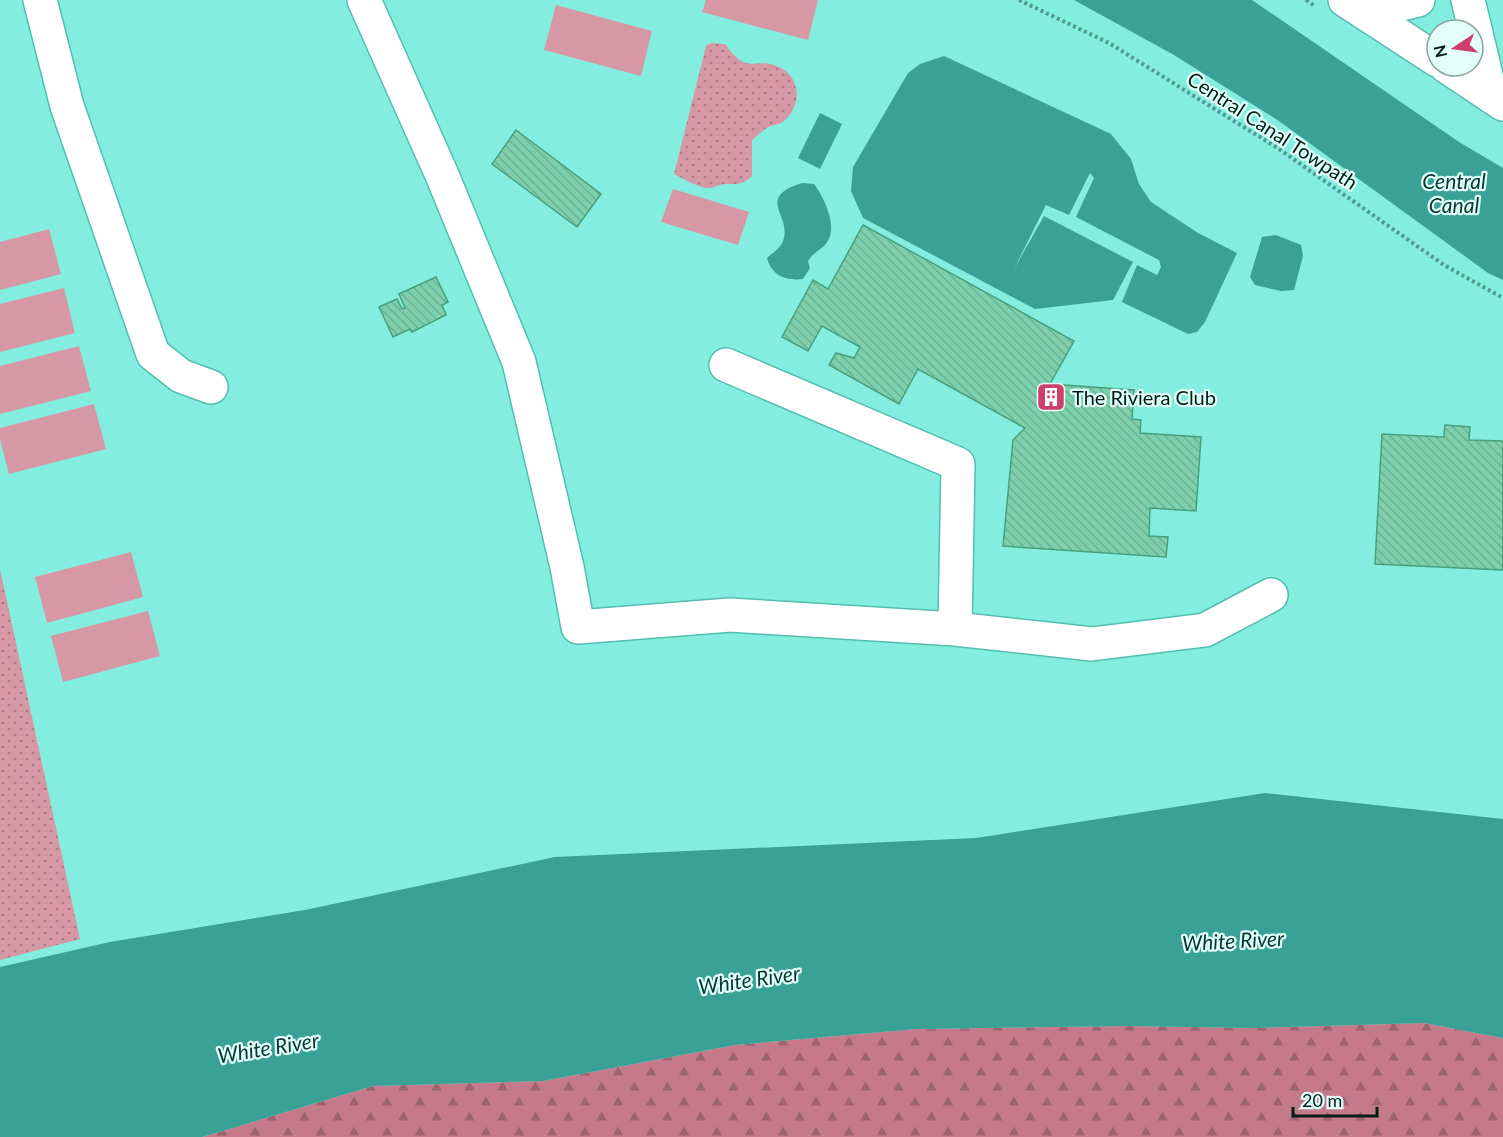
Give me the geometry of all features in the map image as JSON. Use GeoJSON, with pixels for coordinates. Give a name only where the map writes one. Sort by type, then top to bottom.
{"type":"FeatureCollection","features":[{"type":"Feature","properties":{"kind":"street"},"geometry":{"type":"LineString","coordinates":[[40,0],[67,106],[153,354],[181,376],[211,387]]}},
{"type":"Feature","properties":{"kind":"street"},"geometry":{"type":"LineString","coordinates":[[364,0],[442,175],[519,362],[567,567],[578,627],[730,615],[955,629],[1092,644],[1205,630],[1271,595]]}},
{"type":"Feature","properties":{"kind":"street"},"geometry":{"type":"LineString","coordinates":[[1355,6],[1418,0]]}},
{"type":"Feature","properties":{"kind":"street"},"geometry":{"type":"LineString","coordinates":[[1468,0],[1497,100]]}},
{"type":"Feature","properties":{"kind":"street"},"geometry":{"type":"LineString","coordinates":[[1355,6],[1425,52]]}},
{"type":"Feature","properties":{"kind":"street"},"geometry":{"type":"LineString","coordinates":[[1464,78],[1497,100]]}},
{"type":"Feature","properties":{"kind":"street"},"geometry":{"type":"LineString","coordinates":[[726,365],[958,464],[955,629]]}},
{"type":"Feature","properties":{"kind":"path","name":"Central Canal Towpath"},"geometry":{"type":"LineString","coordinates":[[1019,0],[1110,43],[1279,149],[1444,266],[1503,298]]}},
{"type":"Feature","properties":{"kind":"shaded area"},"geometry":{"type":"Polygon","coordinates":[[[706,0],[818,0],[808,40],[702,12],[706,0]]]}},
{"type":"Feature","properties":{"kind":"shaded area"},"geometry":{"type":"Polygon","coordinates":[[[556,5],[652,31],[641,76],[544,50],[556,5]]]}},
{"type":"Feature","properties":{"kind":"shaded area"},"geometry":{"type":"Polygon","coordinates":[[[711,43],[725,44],[743,62],[767,63],[779,67],[792,78],[797,93],[793,110],[785,120],[766,129],[752,140],[752,176],[736,184],[706,188],[674,174],[706,46],[711,43]]]}},
{"type":"Feature","properties":{"kind":"shaded area"},"geometry":{"type":"Polygon","coordinates":[[[673,189],[749,212],[738,245],[661,222],[673,189]]]}},
{"type":"Feature","properties":{"kind":"shaded area"},"geometry":{"type":"Polygon","coordinates":[[[49,229],[61,274],[0,290],[0,242],[49,229]]]}},
{"type":"Feature","properties":{"kind":"shaded area"},"geometry":{"type":"Polygon","coordinates":[[[64,288],[75,333],[0,352],[0,304],[64,288]]]}},
{"type":"Feature","properties":{"kind":"shaded area"},"geometry":{"type":"Polygon","coordinates":[[[79,346],[91,391],[0,414],[0,366],[79,346]]]}},
{"type":"Feature","properties":{"kind":"shaded area"},"geometry":{"type":"Polygon","coordinates":[[[94,404],[106,449],[9,474],[0,440],[0,428],[94,404]]]}},
{"type":"Feature","properties":{"kind":"shaded area"},"geometry":{"type":"Polygon","coordinates":[[[131,552],[143,597],[47,623],[35,577],[131,552]]]}},
{"type":"Feature","properties":{"kind":"shaded area"},"geometry":{"type":"Polygon","coordinates":[[[0,569],[80,939],[0,960],[0,569]]]}},
{"type":"Feature","properties":{"kind":"shaded area"},"geometry":{"type":"Polygon","coordinates":[[[148,611],[160,656],[63,682],[51,636],[148,611]]]}},
{"type":"Feature","properties":{"kind":"green space"},"geometry":{"type":"Polygon","coordinates":[[[1424,1023],[1503,1038],[1503,1137],[202,1137],[373,1086],[543,1081],[735,1045],[916,1029],[1126,1026],[1256,1028],[1424,1023]]]}},
{"type":"Feature","properties":{"kind":"water","name":"Central Canal"},"geometry":{"type":"Polygon","coordinates":[[[1074,0],[1252,0],[1459,142],[1503,168],[1503,280],[1488,273],[1279,121],[1174,55],[1074,0]]]}},
{"type":"Feature","properties":{"kind":"water"},"geometry":{"type":"Polygon","coordinates":[[[944,56],[1111,134],[1131,159],[1139,184],[1151,202],[1198,233],[1237,253],[1205,322],[1197,332],[1188,334],[1122,302],[1137,265],[1157,275],[1161,267],[1159,260],[1076,217],[1094,178],[1090,173],[1069,215],[1046,205],[1014,269],[1044,216],[1133,262],[1113,300],[1035,309],[863,218],[851,191],[853,167],[908,73],[920,64],[944,56]]]}},
{"type":"Feature","properties":{"kind":"water"},"geometry":{"type":"Polygon","coordinates":[[[820,113],[842,124],[820,169],[798,158],[820,113]]]}},
{"type":"Feature","properties":{"kind":"water"},"geometry":{"type":"Polygon","coordinates":[[[802,183],[814,184],[818,190],[829,214],[831,231],[825,245],[808,261],[810,268],[803,279],[791,279],[776,273],[767,258],[782,244],[785,232],[778,208],[780,195],[802,183]]]}},
{"type":"Feature","properties":{"kind":"water"},"geometry":{"type":"Polygon","coordinates":[[[1276,235],[1301,245],[1303,256],[1294,290],[1281,291],[1255,285],[1250,277],[1262,237],[1276,235]]]}},
{"type":"Feature","properties":{"kind":"water","name":"White River"},"geometry":{"type":"Polygon","coordinates":[[[1265,793],[1503,819],[1503,1038],[1424,1023],[1256,1028],[1126,1026],[916,1029],[735,1045],[543,1081],[373,1086],[202,1137],[0,1137],[0,967],[110,942],[305,910],[555,857],[976,838],[1265,793]]]}},
{"type":"Feature","properties":{"kind":"building"},"geometry":{"type":"Polygon","coordinates":[[[516,130],[601,194],[577,227],[492,164],[516,130]]]}},
{"type":"Feature","properties":{"kind":"building","name":"The Riviera Club"},"geometry":{"type":"Polygon","coordinates":[[[863,225],[1074,341],[1050,384],[1134,390],[1132,419],[1141,420],[1140,433],[1201,437],[1196,511],[1150,508],[1149,536],[1168,537],[1166,557],[1003,546],[1013,440],[1025,428],[918,369],[899,404],[829,365],[836,353],[854,358],[860,347],[822,326],[808,351],[782,337],[813,280],[828,289],[863,225]]]}},
{"type":"Feature","properties":{"kind":"building"},"geometry":{"type":"Polygon","coordinates":[[[436,277],[448,302],[442,305],[446,315],[412,332],[410,329],[393,337],[379,307],[397,299],[402,309],[405,308],[399,294],[436,277]]]}},
{"type":"Feature","properties":{"kind":"building"},"geometry":{"type":"Polygon","coordinates":[[[1445,425],[1470,427],[1469,440],[1503,441],[1503,570],[1375,564],[1382,434],[1444,437],[1445,425]]]}},
{"type":"Feature","properties":{"kind":"place","name":"The Riviera Club"},"geometry":{"type":"Point","coordinates":[1051,397]}}]}
